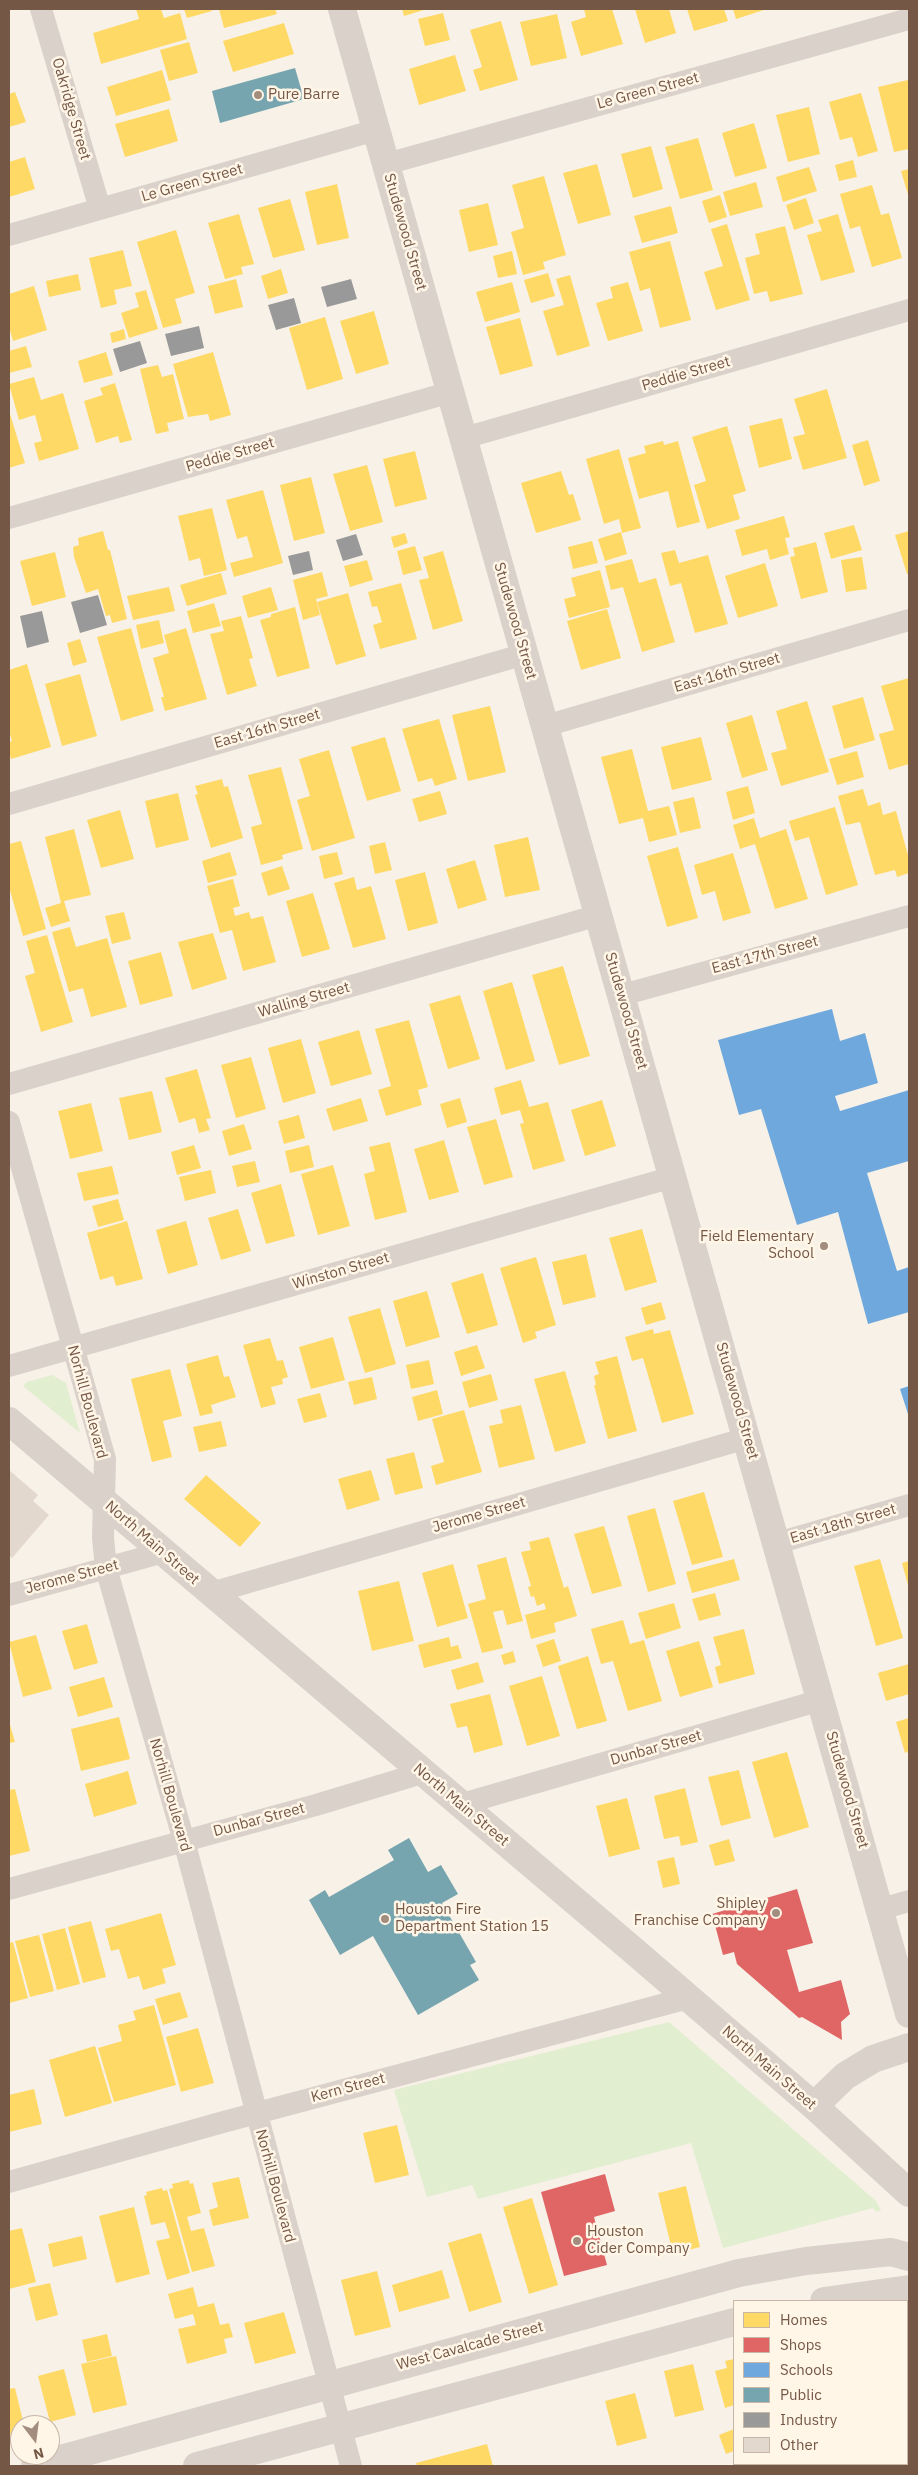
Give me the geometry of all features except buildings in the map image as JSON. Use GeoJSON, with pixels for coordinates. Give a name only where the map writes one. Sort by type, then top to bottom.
{"type":"FeatureCollection","features":[{"type":"Feature","properties":{"kind":"main road","name":"Studewood Street"},"geometry":{"type":"LineString","coordinates":[[342,9],[881,1909],[909,2014]]}},
{"type":"Feature","properties":{"kind":"main road","name":"North Main Street"},"geometry":{"type":"LineString","coordinates":[[9,1422],[422,1773],[462,1804],[814,2106],[909,2193]]}},
{"type":"Feature","properties":{"kind":"main road"},"geometry":{"type":"LineString","coordinates":[[814,2106],[845,2076],[873,2059],[909,2047]]}},
{"type":"Feature","properties":{"kind":"main road","name":"West Cavalcade Street"},"geometry":{"type":"LineString","coordinates":[[35,2466],[738,2273],[806,2260],[891,2252],[909,2257]]}},
{"type":"Feature","properties":{"kind":"main road"},"geometry":{"type":"LineString","coordinates":[[831,2300],[909,2289]]}},
{"type":"Feature","properties":{"kind":"main road"},"geometry":{"type":"LineString","coordinates":[[197,2466],[340,2426],[733,2322]]}},
{"type":"Feature","properties":{"kind":"street","name":"Oakridge Street"},"geometry":{"type":"LineString","coordinates":[[41,9],[100,209]]}},
{"type":"Feature","properties":{"kind":"street","name":"Le Green Street"},"geometry":{"type":"LineString","coordinates":[[386,164],[909,19]]}},
{"type":"Feature","properties":{"kind":"street","name":"Le Green Street"},"geometry":{"type":"LineString","coordinates":[[9,235],[376,130]]}},
{"type":"Feature","properties":{"kind":"street","name":"Peddie Street"},"geometry":{"type":"LineString","coordinates":[[464,438],[909,310]]}},
{"type":"Feature","properties":{"kind":"street","name":"Peddie Street"},"geometry":{"type":"LineString","coordinates":[[9,518],[450,392]]}},
{"type":"Feature","properties":{"kind":"street","name":"East 16th Street"},"geometry":{"type":"LineString","coordinates":[[545,726],[909,620]]}},
{"type":"Feature","properties":{"kind":"street","name":"East 16th Street"},"geometry":{"type":"LineString","coordinates":[[9,804],[525,654]]}},
{"type":"Feature","properties":{"kind":"street","name":"Walling Street"},"geometry":{"type":"LineString","coordinates":[[9,1084],[599,915]]}},
{"type":"Feature","properties":{"kind":"street","name":"East 17th Street"},"geometry":{"type":"LineString","coordinates":[[622,995],[909,916]]}},
{"type":"Feature","properties":{"kind":"street","name":"Norhill Boulevard"},"geometry":{"type":"LineString","coordinates":[[9,1122],[104,1459],[105,1502],[103,1538],[106,1568],[184,1841],[255,2113],[351,2466]]}},
{"type":"Feature","properties":{"kind":"street","name":"Winston Street"},"geometry":{"type":"LineString","coordinates":[[9,1366],[673,1177]]}},
{"type":"Feature","properties":{"kind":"street","name":"Jerome Street"},"geometry":{"type":"LineString","coordinates":[[211,1593],[747,1438]]}},
{"type":"Feature","properties":{"kind":"street","name":"East 18th Street"},"geometry":{"type":"LineString","coordinates":[[777,1543],[909,1505]]}},
{"type":"Feature","properties":{"kind":"street","name":"Jerome Street"},"geometry":{"type":"LineString","coordinates":[[9,1595],[164,1552]]}},
{"type":"Feature","properties":{"kind":"street","name":"Dunbar Street"},"geometry":{"type":"LineString","coordinates":[[462,1804],[821,1700]]}},
{"type":"Feature","properties":{"kind":"street","name":"Dunbar Street"},"geometry":{"type":"LineString","coordinates":[[9,1889],[316,1805],[422,1773]]}},
{"type":"Feature","properties":{"kind":"street"},"geometry":{"type":"LineString","coordinates":[[881,1909],[909,1901]]}},
{"type":"Feature","properties":{"kind":"street","name":"Kern Street"},"geometry":{"type":"LineString","coordinates":[[9,2182],[255,2113],[688,1998]]}},
{"type":"Feature","properties":{"kind":"green space"},"geometry":{"type":"Polygon","coordinates":[[[52,1375],[66,1383],[80,1433],[23,1386],[27,1382],[52,1375]]]}},
{"type":"Feature","properties":{"kind":"green space"},"geometry":{"type":"Polygon","coordinates":[[[669,2022],[876,2201],[881,2210],[876,2212],[873,2208],[723,2248],[691,2143],[478,2199],[472,2185],[427,2197],[394,2090],[669,2022]]]}},
{"type":"Feature","properties":{"kind":"place","name":"Pure Barre"},"geometry":{"type":"Point","coordinates":[258,95]}},
{"type":"Feature","properties":{"kind":"place","name":"Field Elementary School"},"geometry":{"type":"Point","coordinates":[824,1246]}},
{"type":"Feature","properties":{"kind":"place","name":"Shipley Franchise Company"},"geometry":{"type":"Point","coordinates":[776,1913]}},
{"type":"Feature","properties":{"kind":"place","name":"Houston Fire Department Station 15"},"geometry":{"type":"Point","coordinates":[385,1919]}},
{"type":"Feature","properties":{"kind":"place","name":"Houston Cider Company"},"geometry":{"type":"Point","coordinates":[577,2241]}}]}
